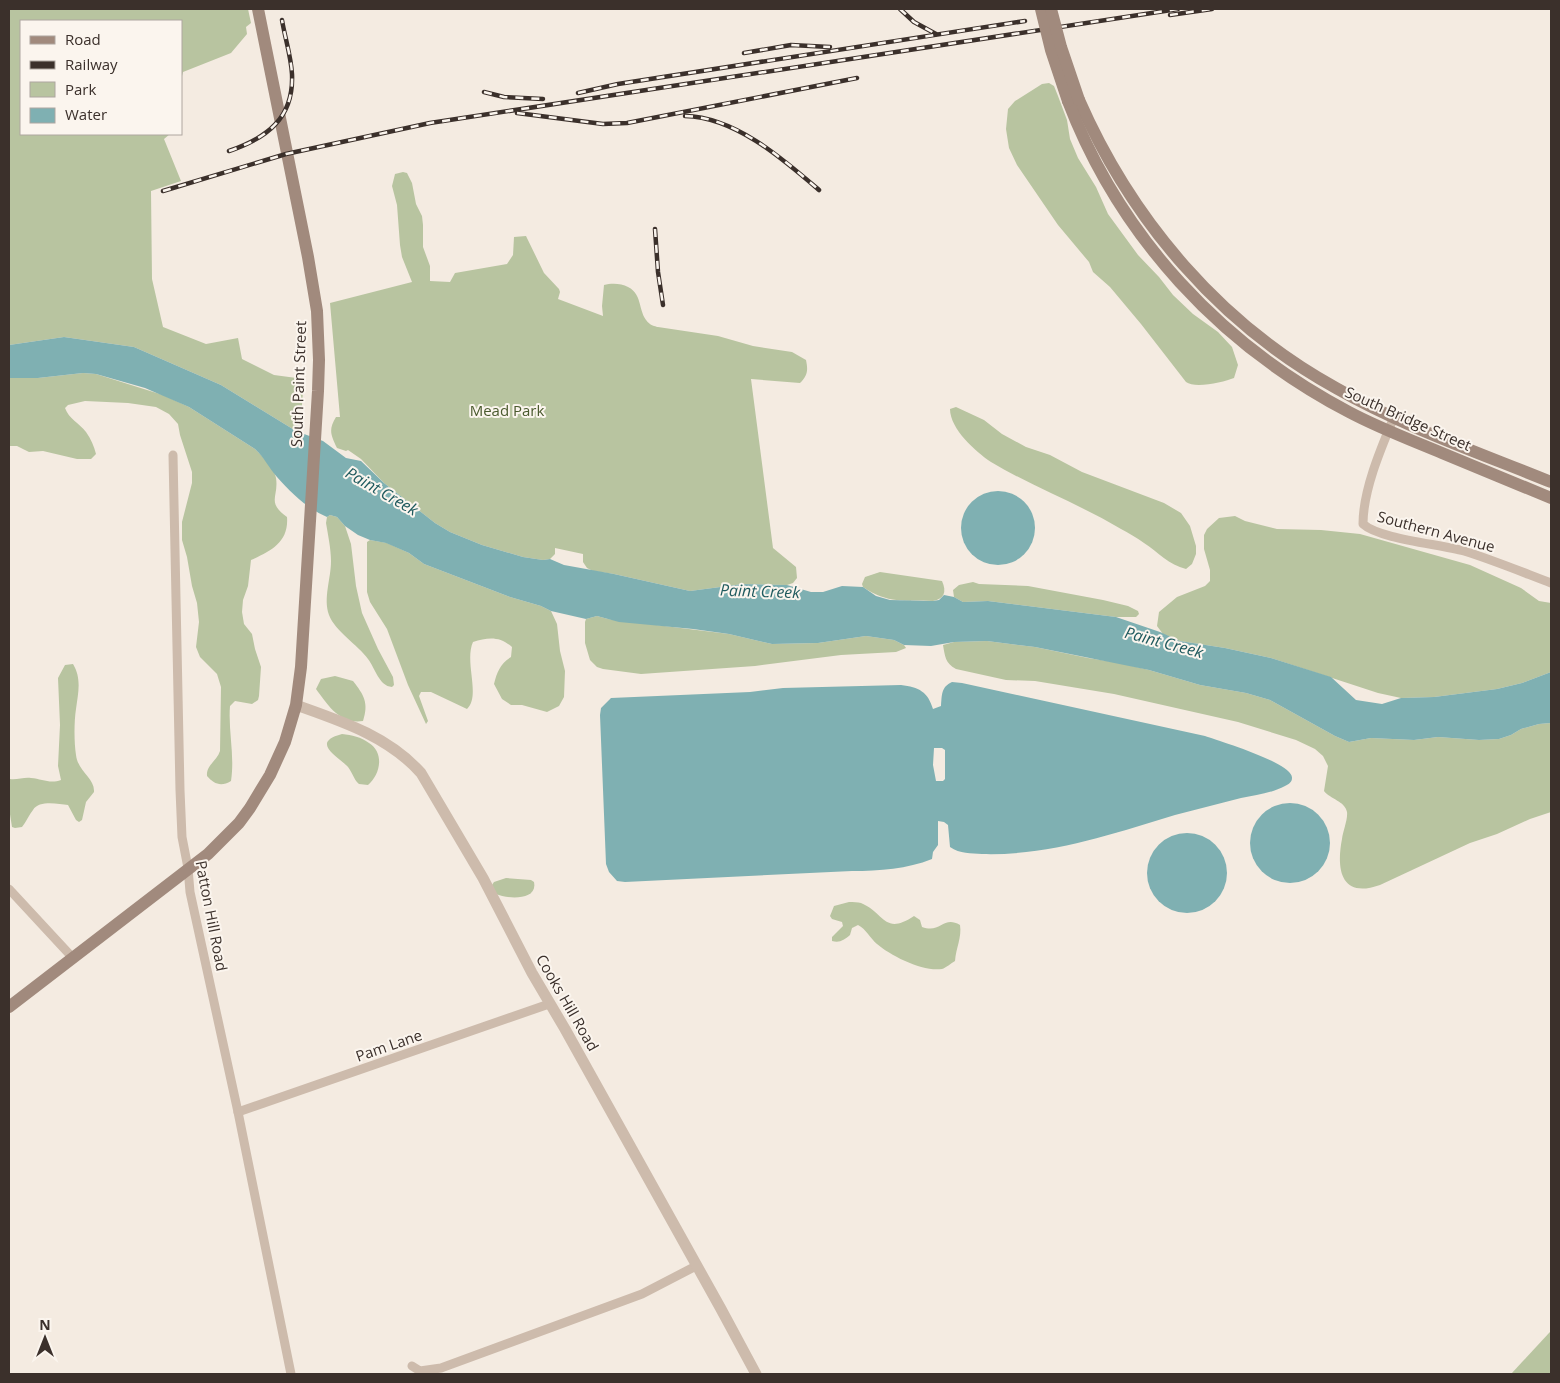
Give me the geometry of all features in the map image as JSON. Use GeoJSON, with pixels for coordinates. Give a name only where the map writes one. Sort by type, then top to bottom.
{"type":"FeatureCollection","features":[{"type":"Feature","properties":{"kind":"main road","name":"South Paint Street"},"geometry":{"type":"LineString","coordinates":[[9,1007],[208,854],[239,823],[250,808],[278,758],[296,705],[303,632],[319,360],[315,298],[258,9]]}},
{"type":"Feature","properties":{"kind":"main road","name":"South Bridge Street"},"geometry":{"type":"LineString","coordinates":[[1041,9],[1050,50],[1074,101],[1124,186],[1162,240],[1209,293],[1255,334],[1308,372],[1364,403],[1551,482]]}},
{"type":"Feature","properties":{"kind":"main road","name":"South Bridge Street"},"geometry":{"type":"LineString","coordinates":[[1051,9],[1074,101],[1076,122],[1103,176],[1123,209],[1152,251],[1192,296],[1241,342],[1313,393],[1388,431],[1551,498]]}},
{"type":"Feature","properties":{"kind":"street","name":"Southern Avenue"},"geometry":{"type":"LineString","coordinates":[[1394,417],[1375,466],[1364,513],[1364,524],[1369,529],[1386,535],[1462,550],[1551,583]]}},
{"type":"Feature","properties":{"kind":"street","name":"Patton Hill Road"},"geometry":{"type":"LineString","coordinates":[[173,455],[180,790],[183,846],[188,868],[190,892],[238,1112],[291,1374]]}},
{"type":"Feature","properties":{"kind":"street","name":"Cooks Hill Road"},"geometry":{"type":"LineString","coordinates":[[296,705],[380,739],[410,760],[421,772],[483,878],[549,1004],[570,1037],[756,1374]]}},
{"type":"Feature","properties":{"kind":"street"},"geometry":{"type":"LineString","coordinates":[[9,889],[72,957]]}},
{"type":"Feature","properties":{"kind":"street","name":"Pam Lane"},"geometry":{"type":"LineString","coordinates":[[238,1112],[549,1004]]}},
{"type":"Feature","properties":{"kind":"street"},"geometry":{"type":"LineString","coordinates":[[412,1366],[420,1370],[441,1368],[642,1294],[696,1266]]}},
{"type":"Feature","properties":{"kind":"green space"},"geometry":{"type":"Polygon","coordinates":[[[9,9],[248,9],[251,23],[246,27],[247,34],[231,53],[183,72],[182,76],[182,20],[20,20],[20,135],[169,135],[164,139],[181,181],[151,191],[152,279],[163,327],[206,344],[238,338],[242,359],[274,375],[304,379],[300,430],[297,428],[296,431],[221,385],[134,347],[64,337],[9,345],[9,9]]]}},
{"type":"Feature","properties":{"kind":"green space"},"geometry":{"type":"Polygon","coordinates":[[[1049,83],[1054,86],[1058,96],[1067,120],[1070,139],[1078,158],[1096,187],[1108,214],[1138,255],[1173,295],[1193,314],[1218,332],[1232,347],[1238,365],[1234,378],[1203,385],[1186,382],[1110,287],[1093,272],[1089,262],[1058,225],[1017,165],[1009,148],[1006,129],[1008,109],[1015,101],[1042,84],[1049,83]]]}},
{"type":"Feature","properties":{"kind":"green space","name":"Mead Park"},"geometry":{"type":"Polygon","coordinates":[[[407,173],[412,183],[416,204],[422,216],[423,247],[430,266],[430,281],[450,282],[455,273],[507,264],[513,255],[514,237],[526,236],[544,273],[559,289],[558,299],[603,316],[604,285],[622,285],[633,290],[639,300],[646,320],[657,327],[718,336],[753,346],[792,352],[806,360],[807,372],[800,383],[751,379],[773,548],[796,567],[797,578],[793,583],[787,585],[743,584],[690,591],[593,571],[587,568],[583,562],[583,554],[555,548],[555,554],[550,559],[543,560],[523,557],[482,545],[450,532],[435,523],[384,483],[361,459],[348,450],[337,448],[331,432],[336,417],[340,417],[330,303],[412,282],[402,257],[397,205],[392,186],[395,174],[407,173]]]}},
{"type":"Feature","properties":{"kind":"green space"},"geometry":{"type":"Polygon","coordinates":[[[83,373],[96,374],[163,395],[189,407],[255,449],[275,474],[275,503],[287,517],[287,526],[282,539],[272,549],[251,560],[242,612],[244,624],[252,634],[261,667],[259,696],[258,700],[252,704],[235,701],[230,706],[232,771],[231,781],[227,783],[218,784],[207,776],[208,769],[220,751],[221,687],[217,674],[200,657],[196,647],[199,622],[197,603],[182,540],[182,522],[192,483],[192,472],[178,424],[169,414],[156,407],[128,403],[85,401],[68,405],[65,408],[91,440],[96,454],[91,459],[77,459],[43,451],[29,452],[17,446],[9,446],[9,378],[38,378],[83,373]]]}},
{"type":"Feature","properties":{"kind":"green space"},"geometry":{"type":"Polygon","coordinates":[[[956,407],[984,420],[1002,434],[1026,447],[1050,455],[1082,472],[1164,503],[1181,513],[1190,526],[1196,546],[1196,554],[1192,564],[1186,569],[1174,565],[1127,532],[991,462],[971,446],[959,432],[951,417],[950,409],[956,407]]]}},
{"type":"Feature","properties":{"kind":"green space"},"geometry":{"type":"Polygon","coordinates":[[[330,515],[337,517],[345,526],[351,544],[356,586],[362,613],[393,677],[394,685],[392,687],[381,680],[368,659],[336,627],[329,615],[327,602],[331,556],[326,523],[327,517],[330,515]]]}},
{"type":"Feature","properties":{"kind":"green space"},"geometry":{"type":"Polygon","coordinates":[[[1235,516],[1245,521],[1277,529],[1321,530],[1360,534],[1470,565],[1521,588],[1539,601],[1551,603],[1551,672],[1522,683],[1497,689],[1434,697],[1401,698],[1378,693],[1271,658],[1180,641],[1163,634],[1157,626],[1159,612],[1177,597],[1205,586],[1210,581],[1210,570],[1204,549],[1204,535],[1207,529],[1219,518],[1235,516]]]}},
{"type":"Feature","properties":{"kind":"green space"},"geometry":{"type":"Polygon","coordinates":[[[370,540],[387,543],[409,553],[424,564],[551,611],[557,624],[560,651],[565,671],[564,697],[559,706],[547,712],[522,705],[511,705],[502,699],[494,684],[504,662],[511,657],[512,647],[498,639],[484,639],[473,642],[471,650],[473,696],[467,709],[431,692],[421,692],[419,696],[428,721],[426,724],[408,685],[387,629],[370,602],[367,592],[367,542],[370,540]]]}},
{"type":"Feature","properties":{"kind":"green space"},"geometry":{"type":"Polygon","coordinates":[[[880,572],[942,581],[944,594],[940,599],[933,601],[888,599],[863,587],[862,584],[865,577],[880,572]]]}},
{"type":"Feature","properties":{"kind":"green space"},"geometry":{"type":"Polygon","coordinates":[[[973,582],[979,584],[1028,586],[1103,600],[1128,606],[1138,611],[1139,614],[1136,617],[1116,617],[988,601],[963,602],[954,597],[953,590],[959,585],[973,582]]]}},
{"type":"Feature","properties":{"kind":"green space"},"geometry":{"type":"Polygon","coordinates":[[[597,616],[729,634],[772,644],[818,643],[866,636],[894,640],[906,648],[896,652],[841,655],[755,666],[641,674],[603,669],[597,667],[590,660],[585,643],[585,622],[586,619],[597,616]]]}},
{"type":"Feature","properties":{"kind":"green space"},"geometry":{"type":"Polygon","coordinates":[[[987,641],[1035,647],[1120,663],[1200,685],[1246,693],[1270,700],[1349,742],[1371,738],[1414,740],[1438,737],[1479,740],[1499,739],[1521,729],[1551,723],[1551,812],[1470,843],[1380,885],[1357,888],[1349,885],[1341,871],[1340,850],[1347,818],[1346,808],[1324,791],[1328,766],[1323,756],[1315,749],[1296,740],[1238,722],[1114,694],[1035,681],[1006,680],[956,669],[946,659],[943,645],[954,642],[987,641]]]}},
{"type":"Feature","properties":{"kind":"green space"},"geometry":{"type":"Polygon","coordinates":[[[73,664],[78,675],[79,686],[75,714],[76,755],[77,761],[94,787],[94,792],[86,802],[82,820],[79,822],[68,805],[49,803],[36,807],[22,827],[12,827],[9,808],[9,775],[10,779],[28,778],[53,782],[61,780],[58,766],[60,725],[58,678],[65,665],[73,664]]]}},
{"type":"Feature","properties":{"kind":"green space"},"geometry":{"type":"Polygon","coordinates":[[[335,676],[353,681],[360,691],[366,709],[363,721],[348,720],[341,717],[330,707],[316,689],[321,679],[335,676]]]}},
{"type":"Feature","properties":{"kind":"green space"},"geometry":{"type":"Polygon","coordinates":[[[342,734],[363,739],[374,747],[377,752],[379,758],[378,770],[368,785],[359,784],[348,767],[328,748],[328,741],[342,734]]]}},
{"type":"Feature","properties":{"kind":"green space"},"geometry":{"type":"Polygon","coordinates":[[[506,878],[531,880],[534,882],[534,888],[531,893],[521,897],[507,897],[496,894],[492,885],[494,882],[506,878]]]}},
{"type":"Feature","properties":{"kind":"green space"},"geometry":{"type":"Polygon","coordinates":[[[849,902],[861,903],[869,907],[890,923],[904,922],[914,916],[920,920],[922,927],[928,929],[950,922],[960,925],[955,961],[942,969],[917,966],[883,949],[858,925],[852,928],[850,935],[844,940],[832,941],[832,937],[843,926],[842,922],[832,919],[830,916],[834,906],[849,902]]]}},
{"type":"Feature","properties":{"kind":"green space"},"geometry":{"type":"Polygon","coordinates":[[[1551,1331],[1551,1374],[1511,1374],[1549,1333],[1551,1331]]]}},
{"type":"Feature","properties":{"kind":"water","name":"Paint Creek"},"geometry":{"type":"Polygon","coordinates":[[[64,337],[134,347],[221,385],[296,431],[323,441],[346,458],[361,461],[384,483],[435,523],[450,532],[482,545],[523,557],[543,560],[550,559],[564,565],[690,591],[743,584],[787,585],[811,592],[823,592],[842,586],[863,587],[876,596],[890,600],[933,601],[939,600],[944,595],[954,597],[963,602],[988,601],[1116,617],[1180,641],[1271,658],[1331,677],[1356,700],[1382,704],[1401,698],[1434,697],[1497,689],[1522,683],[1551,672],[1551,723],[1521,729],[1499,739],[1479,740],[1438,737],[1414,740],[1371,738],[1349,742],[1270,700],[1246,693],[1200,685],[1149,670],[1035,647],[987,641],[954,642],[931,646],[904,645],[894,640],[866,636],[818,643],[772,644],[729,634],[619,622],[597,616],[586,619],[551,611],[424,564],[409,553],[386,543],[370,540],[358,535],[345,526],[337,517],[330,515],[327,517],[313,510],[300,500],[277,477],[255,449],[189,407],[145,388],[96,374],[83,373],[38,378],[9,378],[9,345],[64,337]]]}},
{"type":"Feature","properties":{"kind":"water"},"geometry":{"type":"Polygon","coordinates":[[[991,491],[1005,491],[1019,497],[1029,507],[1035,521],[1033,542],[1019,559],[1005,565],[991,565],[977,559],[967,549],[961,535],[961,521],[967,507],[977,497],[991,491]]]}},
{"type":"Feature","properties":{"kind":"water"},"geometry":{"type":"Polygon","coordinates":[[[952,682],[962,683],[1205,736],[1269,759],[1289,772],[1292,779],[1290,783],[1269,792],[1183,813],[1056,848],[1007,854],[966,853],[950,847],[948,825],[938,821],[938,845],[933,852],[932,859],[893,869],[625,882],[617,881],[609,872],[606,864],[600,715],[601,708],[611,698],[750,692],[783,688],[901,685],[922,691],[933,709],[941,706],[943,692],[948,684],[952,682]],[[934,748],[933,765],[936,781],[943,781],[945,779],[945,750],[934,748]]]}},
{"type":"Feature","properties":{"kind":"water"},"geometry":{"type":"Polygon","coordinates":[[[1290,803],[1305,806],[1318,815],[1327,828],[1330,843],[1327,858],[1318,871],[1305,880],[1290,883],[1275,880],[1262,871],[1253,858],[1250,843],[1253,828],[1262,815],[1275,806],[1290,803]]]}},
{"type":"Feature","properties":{"kind":"water"},"geometry":{"type":"Polygon","coordinates":[[[1187,833],[1202,836],[1215,845],[1224,858],[1227,873],[1224,888],[1215,901],[1202,910],[1187,913],[1172,910],[1159,901],[1150,888],[1147,873],[1150,858],[1159,845],[1172,836],[1187,833]]]}},
{"type":"Feature","properties":{"kind":"railway"},"geometry":{"type":"LineString","coordinates":[[900,9],[914,22],[936,34]]}},
{"type":"Feature","properties":{"kind":"railway"},"geometry":{"type":"LineString","coordinates":[[163,191],[286,154],[430,123],[1178,9]]}},
{"type":"Feature","properties":{"kind":"railway"},"geometry":{"type":"LineString","coordinates":[[1170,15],[1212,9]]}},
{"type":"Feature","properties":{"kind":"railway"},"geometry":{"type":"LineString","coordinates":[[229,151],[243,146],[266,133],[276,124],[288,103],[292,74],[282,20]]}},
{"type":"Feature","properties":{"kind":"railway"},"geometry":{"type":"LineString","coordinates":[[578,93],[618,84],[1025,21]]}},
{"type":"Feature","properties":{"kind":"railway"},"geometry":{"type":"LineString","coordinates":[[744,53],[791,45],[830,47]]}},
{"type":"Feature","properties":{"kind":"railway"},"geometry":{"type":"LineString","coordinates":[[517,113],[603,124],[627,123],[857,78]]}},
{"type":"Feature","properties":{"kind":"railway"},"geometry":{"type":"LineString","coordinates":[[484,92],[504,97],[543,99]]}},
{"type":"Feature","properties":{"kind":"railway"},"geometry":{"type":"LineString","coordinates":[[685,116],[704,118],[740,132],[774,153],[819,190]]}},
{"type":"Feature","properties":{"kind":"railway"},"geometry":{"type":"LineString","coordinates":[[655,229],[658,272],[663,305]]}}]}
